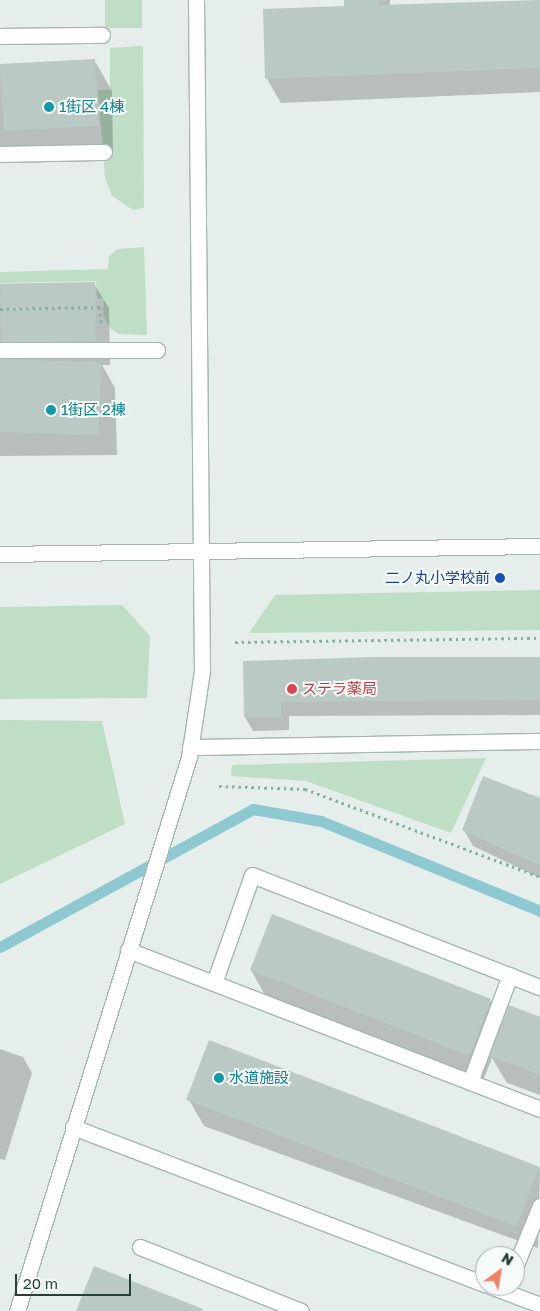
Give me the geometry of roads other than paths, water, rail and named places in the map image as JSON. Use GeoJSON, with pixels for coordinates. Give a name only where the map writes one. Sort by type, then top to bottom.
{"type":"FeatureCollection","features":[{"type":"Feature","properties":{"kind":"street"},"geometry":{"type":"LineString","coordinates":[[17,1311],[190,747],[202,671],[199,550],[196,0]]}},
{"type":"Feature","properties":{"kind":"street"},"geometry":{"type":"LineString","coordinates":[[0,36],[102,35]]}},
{"type":"Feature","properties":{"kind":"street"},"geometry":{"type":"LineString","coordinates":[[0,154],[104,152]]}},
{"type":"Feature","properties":{"kind":"street"},"geometry":{"type":"LineString","coordinates":[[0,350],[158,350]]}},
{"type":"Feature","properties":{"kind":"street"},"geometry":{"type":"LineString","coordinates":[[0,554],[540,546]]}},
{"type":"Feature","properties":{"kind":"street"},"geometry":{"type":"LineString","coordinates":[[190,747],[540,741]]}},
{"type":"Feature","properties":{"kind":"street"},"geometry":{"type":"LineString","coordinates":[[214,983],[252,875],[540,987]]}},
{"type":"Feature","properties":{"kind":"street"},"geometry":{"type":"LineString","coordinates":[[128,950],[540,1109]]}},
{"type":"Feature","properties":{"kind":"street"},"geometry":{"type":"LineString","coordinates":[[470,1082],[510,975]]}},
{"type":"Feature","properties":{"kind":"street"},"geometry":{"type":"LineString","coordinates":[[73,1127],[475,1280]]}},
{"type":"Feature","properties":{"kind":"street"},"geometry":{"type":"LineString","coordinates":[[524,1246],[540,1206]]}},
{"type":"Feature","properties":{"kind":"street"},"geometry":{"type":"LineString","coordinates":[[140,1246],[301,1311]]}},
{"type":"Feature","properties":{"kind":"street"},"geometry":{"type":"LineString","coordinates":[[521,1296],[540,1305]]}},
{"type":"Feature","properties":{"kind":"waterway"},"geometry":{"type":"LineString","coordinates":[[0,947],[253,809],[321,821],[540,911]]}},
{"type":"Feature","properties":{"kind":"place","name":"1街区 4棟"},"geometry":{"type":"Point","coordinates":[49,107]}},
{"type":"Feature","properties":{"kind":"place","name":"1街区 2棟"},"geometry":{"type":"Point","coordinates":[51,410]}},
{"type":"Feature","properties":{"kind":"place","name":"二ノ丸小学校前"},"geometry":{"type":"Point","coordinates":[500,578]}},
{"type":"Feature","properties":{"kind":"place","name":"ステラ薬局"},"geometry":{"type":"Point","coordinates":[292,689]}},
{"type":"Feature","properties":{"kind":"place","name":"水道施設"},"geometry":{"type":"Point","coordinates":[219,1078]}}]}
